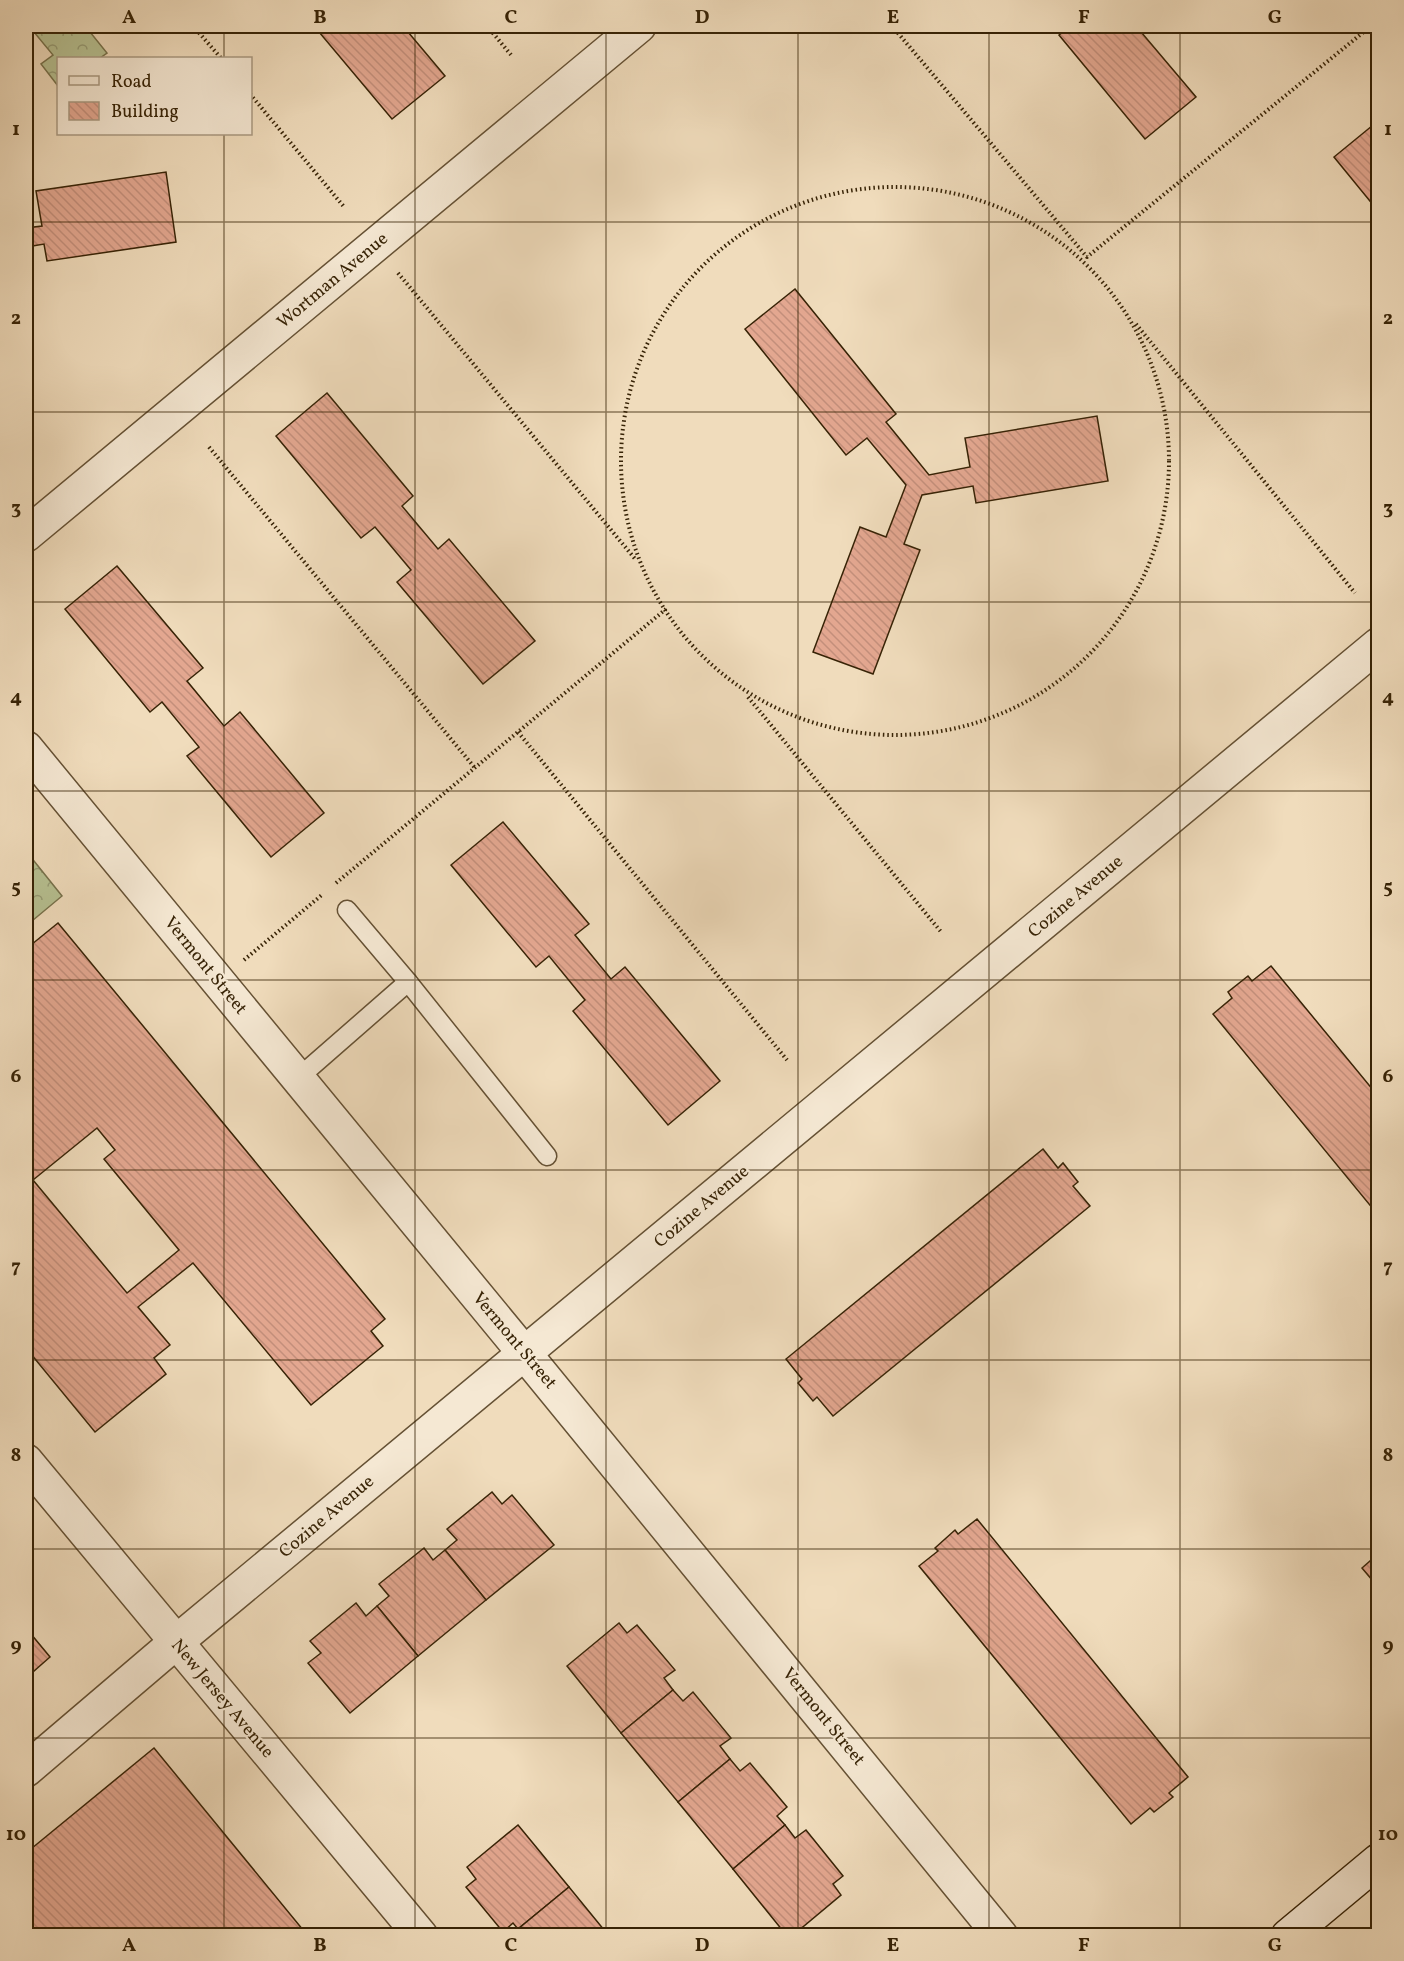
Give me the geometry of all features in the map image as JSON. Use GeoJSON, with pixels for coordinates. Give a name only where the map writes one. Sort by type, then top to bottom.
{"type":"FeatureCollection","features":[{"type":"Feature","properties":{"kind":"street","name":"Wortman Avenue"},"geometry":{"type":"LineString","coordinates":[[26,535],[639,26]]}},
{"type":"Feature","properties":{"kind":"street","name":"Cozine Avenue"},"geometry":{"type":"LineString","coordinates":[[26,1770],[175,1643],[1378,645]]}},
{"type":"Feature","properties":{"kind":"street","name":"Vermont Street"},"geometry":{"type":"LineString","coordinates":[[26,748],[1001,1935]]}},
{"type":"Feature","properties":{"kind":"street","name":"New Jersey Avenue"},"geometry":{"type":"LineString","coordinates":[[26,1461],[175,1643],[421,1935]]}},
{"type":"Feature","properties":{"kind":"street"},"geometry":{"type":"LineString","coordinates":[[1288,1935],[1378,1861]]}},
{"type":"Feature","properties":{"kind":"lane"},"geometry":{"type":"LineString","coordinates":[[347,910],[408,982],[547,1156]]}},
{"type":"Feature","properties":{"kind":"lane"},"geometry":{"type":"LineString","coordinates":[[297,1078],[408,982]]}},
{"type":"Feature","properties":{"kind":"path"},"geometry":{"type":"LineString","coordinates":[[193,26],[220,57]]}},
{"type":"Feature","properties":{"kind":"path"},"geometry":{"type":"LineString","coordinates":[[487,26],[512,56]]}},
{"type":"Feature","properties":{"kind":"path"},"geometry":{"type":"LineString","coordinates":[[892,26],[1087,257],[1131,319],[1355,593]]}},
{"type":"Feature","properties":{"kind":"path"},"geometry":{"type":"LineString","coordinates":[[1087,257],[1371,26]]}},
{"type":"Feature","properties":{"kind":"path"},"geometry":{"type":"LineString","coordinates":[[252,96],[345,208]]}},
{"type":"Feature","properties":{"kind":"path"},"geometry":{"type":"LineString","coordinates":[[637,561],[619,469],[632,379],[668,305],[698,270],[744,232],[806,202],[869,188],[955,193],[1025,219],[1087,257]]}},
{"type":"Feature","properties":{"kind":"path"},"geometry":{"type":"LineString","coordinates":[[397,272],[637,561],[688,645],[747,695],[942,933]]}},
{"type":"Feature","properties":{"kind":"path"},"geometry":{"type":"LineString","coordinates":[[747,695],[802,722],[882,737],[1000,717],[1096,651],[1146,578],[1171,476],[1160,383],[1131,319]]}},
{"type":"Feature","properties":{"kind":"path"},"geometry":{"type":"LineString","coordinates":[[209,447],[475,768]]}},
{"type":"Feature","properties":{"kind":"path"},"geometry":{"type":"LineString","coordinates":[[332,886],[666,609]]}},
{"type":"Feature","properties":{"kind":"path"},"geometry":{"type":"LineString","coordinates":[[518,732],[787,1060]]}},
{"type":"Feature","properties":{"kind":"path"},"geometry":{"type":"LineString","coordinates":[[218,981],[323,894]]}},
{"type":"Feature","properties":{"kind":"green space"},"geometry":{"type":"Polygon","coordinates":[[[29,26],[95,26],[90,32],[107,53],[101,57],[57,57],[57,85],[41,64],[53,55],[29,26]]]}},
{"type":"Feature","properties":{"kind":"green space"},"geometry":{"type":"Polygon","coordinates":[[[26,851],[62,896],[26,926],[26,851]]]}},
{"type":"Feature","properties":{"kind":"building"},"geometry":{"type":"Polygon","coordinates":[[[314,26],[403,26],[445,76],[392,119],[314,26]]]}},
{"type":"Feature","properties":{"kind":"building"},"geometry":{"type":"Polygon","coordinates":[[[1068,26],[1136,26],[1196,97],[1145,139],[1059,35],[1068,26]]]}},
{"type":"Feature","properties":{"kind":"building"},"geometry":{"type":"Polygon","coordinates":[[[1378,121],[1378,211],[1334,157],[1378,121]]]}},
{"type":"Feature","properties":{"kind":"building"},"geometry":{"type":"Polygon","coordinates":[[[166,172],[176,242],[47,261],[44,244],[26,247],[26,228],[42,226],[36,191],[166,172]]]}},
{"type":"Feature","properties":{"kind":"building"},"geometry":{"type":"Polygon","coordinates":[[[795,289],[896,414],[886,422],[929,475],[970,467],[965,438],[1097,416],[1108,481],[976,503],[973,486],[922,495],[904,544],[920,550],[873,674],[813,652],[860,527],[886,537],[906,485],[867,438],[846,455],[745,329],[795,289]]]}},
{"type":"Feature","properties":{"kind":"building"},"geometry":{"type":"Polygon","coordinates":[[[327,393],[413,496],[402,506],[438,549],[449,539],[535,641],[483,684],[397,582],[411,570],[375,527],[361,538],[276,436],[327,393]]]}},
{"type":"Feature","properties":{"kind":"building"},"geometry":{"type":"Polygon","coordinates":[[[117,566],[203,668],[187,681],[224,726],[240,712],[324,813],[271,857],[187,756],[199,747],[162,702],[150,712],[65,609],[117,566]]]}},
{"type":"Feature","properties":{"kind":"building"},"geometry":{"type":"Polygon","coordinates":[[[503,822],[589,924],[575,935],[611,979],[625,967],[720,1081],[668,1125],[573,1011],[585,1000],[549,956],[536,967],[451,865],[503,822]]]}},
{"type":"Feature","properties":{"kind":"building"},"geometry":{"type":"Polygon","coordinates":[[[58,923],[385,1319],[371,1331],[383,1346],[311,1405],[193,1263],[138,1307],[170,1345],[154,1358],[166,1374],[95,1432],[26,1348],[26,949],[58,923]],[[97,1128],[33,1180],[127,1293],[179,1250],[104,1159],[115,1150],[97,1128]]]}},
{"type":"Feature","properties":{"kind":"building"},"geometry":{"type":"Polygon","coordinates":[[[1271,966],[1378,1096],[1378,1215],[1213,1014],[1232,998],[1228,992],[1248,976],[1252,981],[1271,966]]]}},
{"type":"Feature","properties":{"kind":"building"},"geometry":{"type":"Polygon","coordinates":[[[1043,1149],[1058,1168],[1063,1163],[1078,1182],[1073,1186],[1090,1206],[833,1416],[817,1397],[813,1401],[798,1383],[802,1379],[786,1359],[1043,1149]]]}},
{"type":"Feature","properties":{"kind":"building"},"geometry":{"type":"Polygon","coordinates":[[[492,1492],[502,1504],[512,1495],[554,1545],[486,1600],[445,1550],[457,1540],[447,1529],[492,1492]]]}},
{"type":"Feature","properties":{"kind":"building"},"geometry":{"type":"Polygon","coordinates":[[[977,1519],[1188,1777],[1169,1793],[1173,1797],[1154,1812],[1150,1808],[1131,1824],[919,1566],[938,1551],[935,1548],[955,1530],[958,1534],[977,1519]]]}},
{"type":"Feature","properties":{"kind":"building"},"geometry":{"type":"Polygon","coordinates":[[[424,1548],[433,1560],[445,1550],[486,1600],[418,1656],[377,1606],[389,1596],[379,1584],[424,1548]]]}},
{"type":"Feature","properties":{"kind":"building"},"geometry":{"type":"Polygon","coordinates":[[[1378,1554],[1378,1587],[1362,1568],[1378,1554]]]}},
{"type":"Feature","properties":{"kind":"building"},"geometry":{"type":"Polygon","coordinates":[[[1378,1587],[1378,1597],[1373,1591],[1378,1587]]]}},
{"type":"Feature","properties":{"kind":"building"},"geometry":{"type":"Polygon","coordinates":[[[356,1603],[366,1616],[377,1606],[418,1656],[350,1713],[308,1663],[321,1653],[310,1641],[356,1603]]]}},
{"type":"Feature","properties":{"kind":"building"},"geometry":{"type":"Polygon","coordinates":[[[619,1623],[627,1633],[637,1625],[675,1670],[664,1678],[673,1690],[621,1733],[567,1666],[619,1623]]]}},
{"type":"Feature","properties":{"kind":"building"},"geometry":{"type":"Polygon","coordinates":[[[26,1628],[50,1657],[26,1678],[26,1628]]]}},
{"type":"Feature","properties":{"kind":"building"},"geometry":{"type":"Polygon","coordinates":[[[673,1690],[683,1701],[693,1692],[731,1738],[720,1746],[730,1759],[678,1802],[621,1733],[673,1690]]]}},
{"type":"Feature","properties":{"kind":"building"},"geometry":{"type":"Polygon","coordinates":[[[154,1748],[308,1936],[26,1936],[26,1853],[154,1748]]]}},
{"type":"Feature","properties":{"kind":"building"},"geometry":{"type":"Polygon","coordinates":[[[730,1759],[740,1771],[750,1763],[787,1807],[777,1816],[785,1825],[733,1869],[678,1802],[730,1759]]]}},
{"type":"Feature","properties":{"kind":"building"},"geometry":{"type":"Polygon","coordinates":[[[518,1825],[569,1887],[518,1929],[513,1923],[503,1932],[466,1887],[476,1879],[467,1867],[518,1825]]]}},
{"type":"Feature","properties":{"kind":"building"},"geometry":{"type":"Polygon","coordinates":[[[785,1825],[795,1838],[806,1830],[843,1876],[833,1884],[841,1895],[792,1936],[787,1936],[733,1869],[785,1825]]]}},
{"type":"Feature","properties":{"kind":"building"},"geometry":{"type":"Polygon","coordinates":[[[569,1887],[609,1936],[523,1936],[518,1929],[569,1887]]]}}]}
